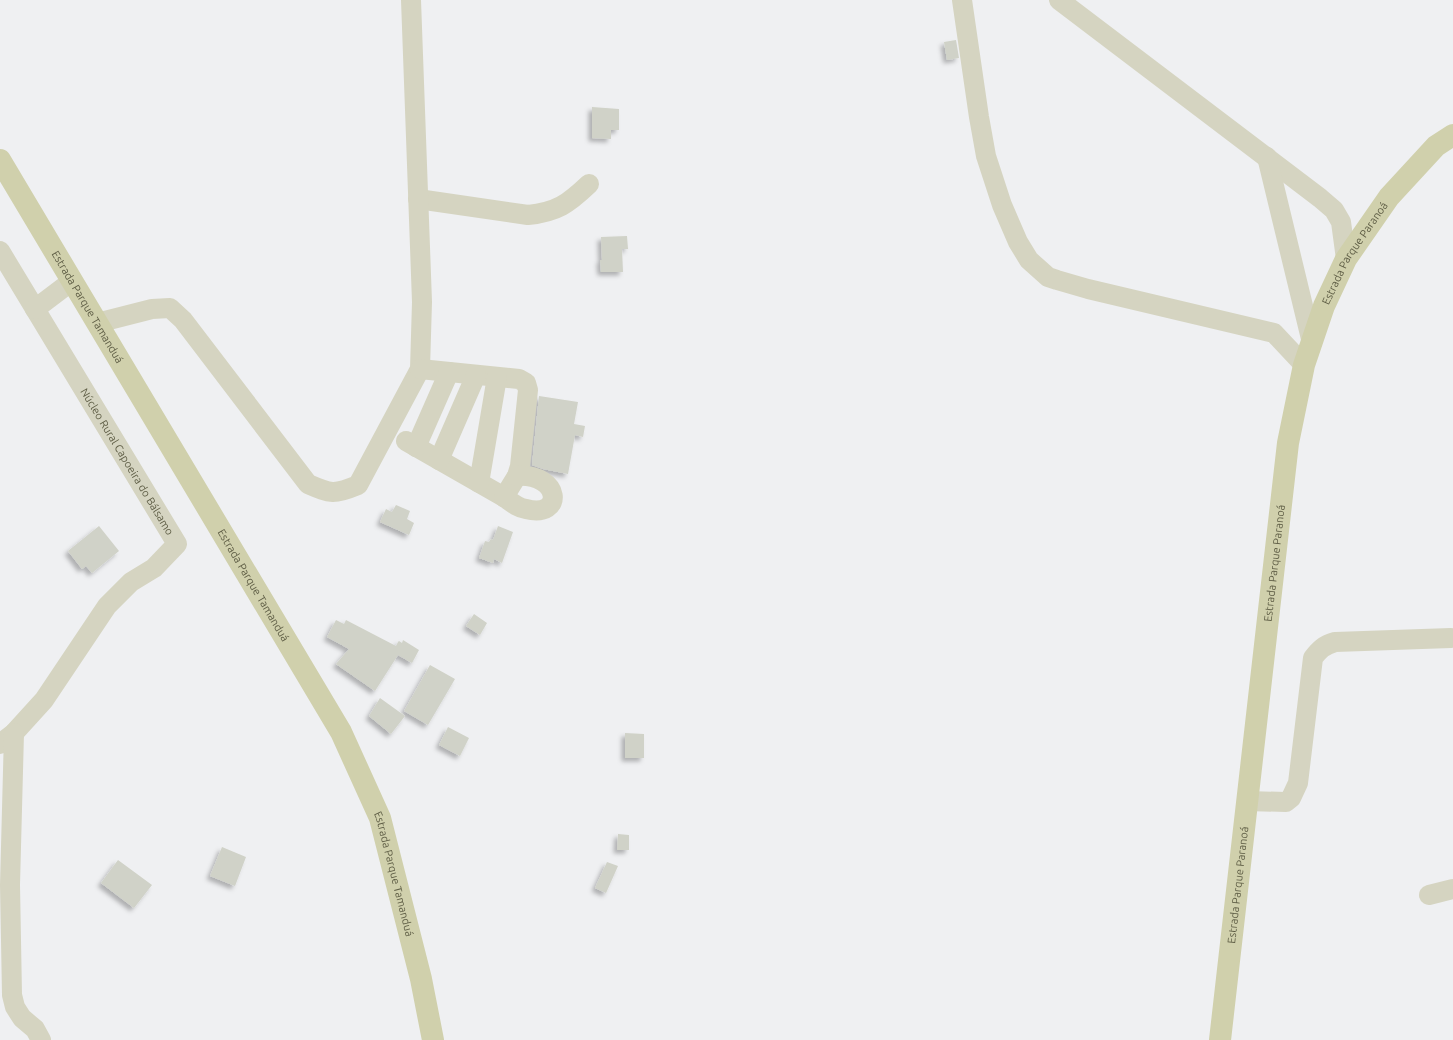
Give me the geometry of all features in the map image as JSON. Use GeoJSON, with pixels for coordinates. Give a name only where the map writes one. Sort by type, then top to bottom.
{"type":"FeatureCollection","features":[{"type":"Feature","properties":{"kind":"main road","name":"Estrada Parque Paranoá"},"geometry":{"type":"LineString","coordinates":[[1220,1040],[1288,444],[1304,365],[1324,306],[1346,259],[1389,197],[1436,146],[1453,135]]}},
{"type":"Feature","properties":{"kind":"main road","name":"Estrada Parque Tamanduá"},"geometry":{"type":"LineString","coordinates":[[0,160],[341,732],[380,818],[421,979],[433,1040]]}},
{"type":"Feature","properties":{"kind":"street"},"geometry":{"type":"LineString","coordinates":[[97,323],[152,309],[170,308],[183,320],[308,484],[328,493],[344,491],[358,485],[420,369],[422,302],[411,0]]}},
{"type":"Feature","properties":{"kind":"street"},"geometry":{"type":"LineString","coordinates":[[962,0],[986,156],[1002,206],[1018,242],[1029,260],[1048,277],[1057,280],[1088,289],[1274,333],[1304,365]]}},
{"type":"Feature","properties":{"kind":"street"},"geometry":{"type":"LineString","coordinates":[[1060,0],[1267,157],[1334,210],[1341,222],[1346,259]]}},
{"type":"Feature","properties":{"kind":"street"},"geometry":{"type":"LineString","coordinates":[[1267,157],[1312,343]]}},
{"type":"Feature","properties":{"kind":"street"},"geometry":{"type":"LineString","coordinates":[[418,199],[528,215],[544,213],[560,207],[574,198],[588,184]]}},
{"type":"Feature","properties":{"kind":"street","name":"Núcleo Rural Capoeira do Bálsamo"},"geometry":{"type":"LineString","coordinates":[[0,251],[178,544],[154,568],[131,582],[107,606],[44,700],[7,738]]}},
{"type":"Feature","properties":{"kind":"street"},"geometry":{"type":"LineString","coordinates":[[34,309],[72,281]]}},
{"type":"Feature","properties":{"kind":"street"},"geometry":{"type":"LineString","coordinates":[[420,369],[523,380],[528,386],[520,466],[517,476],[504,497]]}},
{"type":"Feature","properties":{"kind":"street"},"geometry":{"type":"LineString","coordinates":[[449,372],[411,444],[526,510],[545,509],[550,505],[553,498],[552,490],[547,484],[533,477],[517,476]]}},
{"type":"Feature","properties":{"kind":"street"},"geometry":{"type":"LineString","coordinates":[[439,460],[476,375]]}},
{"type":"Feature","properties":{"kind":"street"},"geometry":{"type":"LineString","coordinates":[[479,483],[497,377]]}},
{"type":"Feature","properties":{"kind":"street"},"geometry":{"type":"LineString","coordinates":[[1247,801],[1286,802],[1292,798],[1298,783],[1313,658],[1320,649],[1335,642],[1451,638]]}},
{"type":"Feature","properties":{"kind":"street"},"geometry":{"type":"LineString","coordinates":[[7,738],[12,994],[15,1007],[22,1018],[35,1029],[41,1040]]}},
{"type":"Feature","properties":{"kind":"street"},"geometry":{"type":"LineString","coordinates":[[1430,895],[1453,889]]}},
{"type":"Feature","properties":{"kind":"building"},"geometry":{"type":"Polygon","coordinates":[[[956,40],[959,58],[947,60],[944,42],[956,40]]]}},
{"type":"Feature","properties":{"kind":"building"},"geometry":{"type":"Polygon","coordinates":[[[592,107],[619,109],[619,130],[611,130],[611,139],[592,138],[592,107]]]}},
{"type":"Feature","properties":{"kind":"building"},"geometry":{"type":"Polygon","coordinates":[[[627,236],[628,249],[622,249],[623,272],[601,272],[601,237],[627,236]]]}},
{"type":"Feature","properties":{"kind":"building"},"geometry":{"type":"Polygon","coordinates":[[[539,396],[578,402],[574,424],[585,426],[583,437],[575,435],[568,474],[543,469],[532,465],[539,396]]]}},
{"type":"Feature","properties":{"kind":"building"},"geometry":{"type":"Polygon","coordinates":[[[396,505],[410,511],[407,519],[414,523],[409,535],[380,522],[386,509],[392,512],[396,505]]]}},
{"type":"Feature","properties":{"kind":"building"},"geometry":{"type":"Polygon","coordinates":[[[99,526],[119,551],[92,573],[86,566],[82,569],[68,551],[99,526]]]}},
{"type":"Feature","properties":{"kind":"building"},"geometry":{"type":"Polygon","coordinates":[[[498,526],[513,532],[502,563],[494,559],[493,563],[479,558],[485,541],[489,542],[491,539],[493,540],[498,526]]]}},
{"type":"Feature","properties":{"kind":"building"},"geometry":{"type":"Polygon","coordinates":[[[474,614],[487,623],[480,635],[466,626],[474,614]]]}},
{"type":"Feature","properties":{"kind":"building"},"geometry":{"type":"Polygon","coordinates":[[[336,620],[344,624],[346,620],[396,646],[399,641],[402,643],[403,640],[419,650],[412,663],[398,655],[375,691],[336,664],[349,649],[327,637],[336,620]]]}},
{"type":"Feature","properties":{"kind":"building"},"geometry":{"type":"Polygon","coordinates":[[[430,665],[455,679],[428,725],[404,711],[430,665]]]}},
{"type":"Feature","properties":{"kind":"building"},"geometry":{"type":"Polygon","coordinates":[[[380,698],[405,716],[391,734],[369,716],[380,698]]]}},
{"type":"Feature","properties":{"kind":"building"},"geometry":{"type":"Polygon","coordinates":[[[448,727],[469,738],[460,756],[439,745],[448,727]]]}},
{"type":"Feature","properties":{"kind":"building"},"geometry":{"type":"Polygon","coordinates":[[[625,733],[644,734],[644,758],[625,758],[625,733]]]}},
{"type":"Feature","properties":{"kind":"building"},"geometry":{"type":"Polygon","coordinates":[[[618,834],[629,835],[629,850],[617,850],[618,834]]]}},
{"type":"Feature","properties":{"kind":"building"},"geometry":{"type":"Polygon","coordinates":[[[222,847],[246,857],[235,886],[210,876],[222,847]]]}},
{"type":"Feature","properties":{"kind":"building"},"geometry":{"type":"Polygon","coordinates":[[[118,860],[152,885],[134,908],[101,883],[118,860]]]}},
{"type":"Feature","properties":{"kind":"building"},"geometry":{"type":"Polygon","coordinates":[[[607,862],[618,866],[606,893],[595,888],[607,862]]]}}]}
